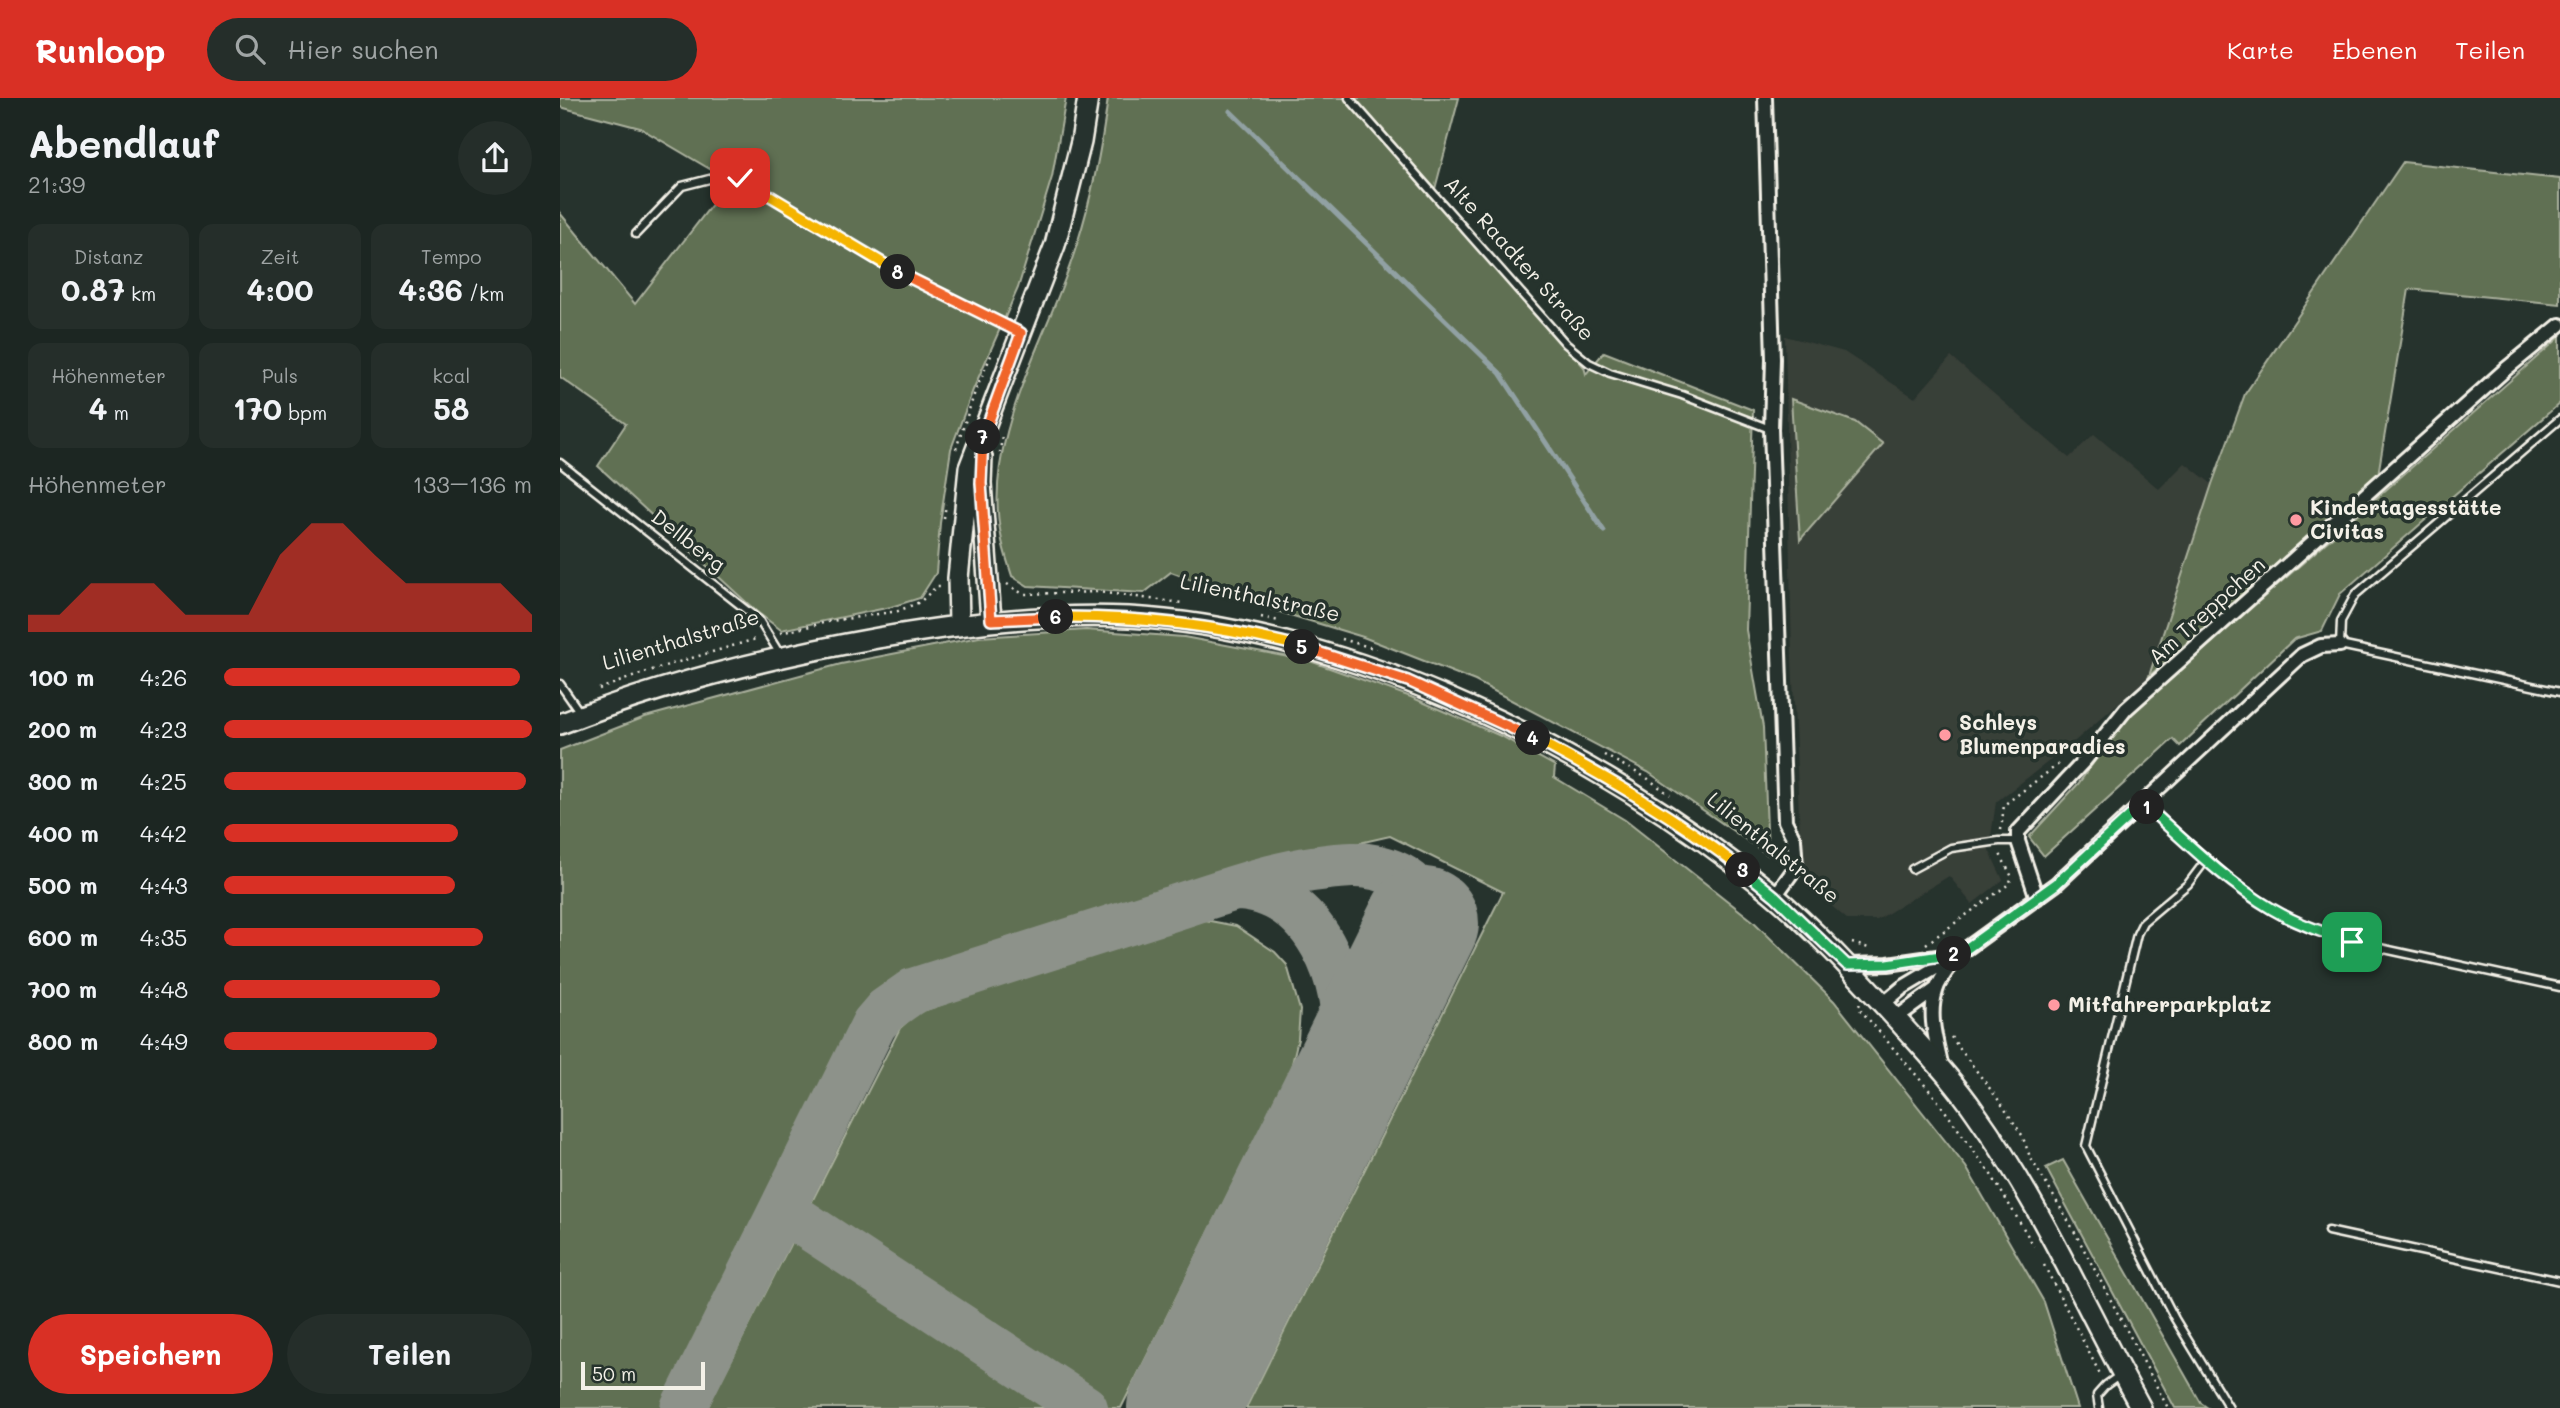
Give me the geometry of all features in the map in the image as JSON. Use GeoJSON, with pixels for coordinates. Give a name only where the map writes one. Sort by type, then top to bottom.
{"type":"FeatureCollection","features":[{"type":"Feature","properties":{"kind":"main road"},"geometry":{"type":"LineString","coordinates":[[991,620],[981,483],[1021,333],[1055,245],[1081,142],[1088,98]]}},
{"type":"Feature","properties":{"kind":"main road"},"geometry":{"type":"LineString","coordinates":[[959,624],[958,586],[969,468],[992,435]]}},
{"type":"Feature","properties":{"kind":"main road","name":"Lilienthalstraße"},"geometry":{"type":"LineString","coordinates":[[560,724],[577,707],[782,658],[991,620],[1130,617],[1194,624],[1312,649],[1408,681],[1518,731],[1601,774],[1724,855],[1775,896],[1847,965],[1942,1070],[1975,1111],[2009,1164],[2063,1259],[2114,1379],[2141,1408]]}},
{"type":"Feature","properties":{"kind":"street"},"geometry":{"type":"LineString","coordinates":[[1765,98],[1773,359],[1771,429],[1785,821],[1794,839],[1797,867],[1775,896]]}},
{"type":"Feature","properties":{"kind":"street","name":"Am Treppchen"},"geometry":{"type":"LineString","coordinates":[[2018,841],[2018,832],[2085,760],[2126,709],[2506,369],[2560,326]]}},
{"type":"Feature","properties":{"kind":"street"},"geometry":{"type":"LineString","coordinates":[[1884,1004],[1902,988],[1959,954],[2065,876],[2302,655],[2321,646],[2340,645]]}},
{"type":"Feature","properties":{"kind":"street"},"geometry":{"type":"LineString","coordinates":[[2018,841],[2037,898]]}},
{"type":"Feature","properties":{"kind":"street"},"geometry":{"type":"LineString","coordinates":[[1847,965],[1888,964],[1959,954]]}},
{"type":"Feature","properties":{"kind":"street"},"geometry":{"type":"LineString","coordinates":[[1942,1070],[1932,1016],[1936,989],[1959,954]]}},
{"type":"Feature","properties":{"kind":"street"},"geometry":{"type":"LineString","coordinates":[[1884,1004],[1936,989]]}},
{"type":"Feature","properties":{"kind":"lane","name":"Alte Raadter Straße"},"geometry":{"type":"LineString","coordinates":[[1349,98],[1566,344],[1589,363],[1610,373],[1682,395],[1771,429]]}},
{"type":"Feature","properties":{"kind":"lane"},"geometry":{"type":"LineString","coordinates":[[636,234],[681,186],[724,175],[740,178],[881,263],[1021,333]]}},
{"type":"Feature","properties":{"kind":"lane"},"geometry":{"type":"LineString","coordinates":[[2560,419],[2355,595],[2341,621],[2340,645],[2560,692]]}},
{"type":"Feature","properties":{"kind":"lane","name":"Dellberg"},"geometry":{"type":"LineString","coordinates":[[560,463],[759,620],[782,658]]}},
{"type":"Feature","properties":{"kind":"lane"},"geometry":{"type":"LineString","coordinates":[[560,684],[577,707]]}},
{"type":"Feature","properties":{"kind":"lane"},"geometry":{"type":"LineString","coordinates":[[2143,804],[2206,860],[2273,910],[2312,929],[2352,942],[2560,987]]}},
{"type":"Feature","properties":{"kind":"lane"},"geometry":{"type":"LineString","coordinates":[[1912,869],[1951,848],[2018,841]]}},
{"type":"Feature","properties":{"kind":"lane"},"geometry":{"type":"LineString","coordinates":[[2206,860],[2188,884],[2143,922],[2137,934],[2087,1146],[2175,1319],[2229,1408]]}},
{"type":"Feature","properties":{"kind":"lane"},"geometry":{"type":"LineString","coordinates":[[2328,1231],[2560,1281]]}},
{"type":"Feature","properties":{"kind":"lane"},"geometry":{"type":"LineString","coordinates":[[2099,1408],[2097,1395],[2114,1379]]}},
{"type":"Feature","properties":{"kind":"path"},"geometry":{"type":"LineString","coordinates":[[992,435],[999,461]]}},
{"type":"Feature","properties":{"kind":"path","name":"Lilienthalstraße"},"geometry":{"type":"LineString","coordinates":[[987,585],[1008,584],[1023,594],[1098,593],[1181,603]]}},
{"type":"Feature","properties":{"kind":"path","name":"Lilienthalstraße"},"geometry":{"type":"LineString","coordinates":[[577,707],[658,667],[770,635],[832,621],[898,611],[920,602],[937,586],[958,586]]}},
{"type":"Feature","properties":{"kind":"path","name":"Lilienthalstraße"},"geometry":{"type":"LineString","coordinates":[[1259,617],[1285,623]]}},
{"type":"Feature","properties":{"kind":"path","name":"Lilienthalstraße"},"geometry":{"type":"LineString","coordinates":[[1338,638],[1377,650]]}},
{"type":"Feature","properties":{"kind":"path","name":"Lilienthalstraße"},"geometry":{"type":"LineString","coordinates":[[1599,752],[1647,778],[1676,800]]}},
{"type":"Feature","properties":{"kind":"path"},"geometry":{"type":"LineString","coordinates":[[1923,947],[2010,884],[2012,877],[2000,858],[1999,841],[2004,805],[2066,759]]}},
{"type":"Feature","properties":{"kind":"path","name":"Lilienthalstraße"},"geometry":{"type":"LineString","coordinates":[[1843,935],[1853,944],[1875,949]]}},
{"type":"Feature","properties":{"kind":"path"},"geometry":{"type":"LineString","coordinates":[[1884,1004],[1858,1007],[1941,1104],[1992,1176],[2037,1252]]}},
{"type":"Feature","properties":{"kind":"path"},"geometry":{"type":"LineString","coordinates":[[2043,1264],[2114,1379]]}},
{"type":"Feature","properties":{"kind":"shaded area"},"geometry":{"type":"Polygon","coordinates":[[[1785,336],[1844,352],[1915,398],[1951,357],[2069,458],[2094,434],[2159,489],[2185,463],[2212,484],[2149,676],[2075,741],[1996,802],[1989,850],[2003,880],[1972,904],[1949,876],[1877,920],[1848,920],[1802,881],[1792,659],[1785,336]]]}},
{"type":"Feature","properties":{"kind":"green space"},"geometry":{"type":"Polygon","coordinates":[[[560,98],[1066,98],[1052,177],[1018,288],[973,390],[951,449],[936,573],[920,598],[891,607],[781,630],[757,612],[598,466],[626,424],[560,377],[560,213],[635,304],[730,181],[640,128],[560,107],[560,98]]]}},
{"type":"Feature","properties":{"kind":"green space"},"geometry":{"type":"Polygon","coordinates":[[[1108,98],[1352,98],[1584,367],[1586,374],[1604,352],[1753,410],[1746,630],[1763,727],[1768,855],[1648,772],[1475,681],[1363,637],[1270,609],[1171,572],[1144,593],[1028,586],[1012,576],[1004,551],[997,498],[1001,461],[1021,387],[1065,279],[1082,227],[1096,172],[1108,98]]]}},
{"type":"Feature","properties":{"kind":"green space"},"geometry":{"type":"Polygon","coordinates":[[[1355,98],[1459,98],[1435,189],[1355,98]]]}},
{"type":"Feature","properties":{"kind":"green space"},"geometry":{"type":"Polygon","coordinates":[[[2403,162],[2560,179],[2560,304],[2409,289],[2378,475],[2149,676],[2212,484],[2245,394],[2403,162]]]}},
{"type":"Feature","properties":{"kind":"green space"},"geometry":{"type":"Polygon","coordinates":[[[2560,337],[2560,403],[2340,594],[2322,631],[2294,639],[2180,746],[2173,739],[2044,856],[2029,837],[2078,784],[2126,718],[2560,337]]]}},
{"type":"Feature","properties":{"kind":"green space"},"geometry":{"type":"Polygon","coordinates":[[[1791,399],[1855,422],[1883,444],[1800,540],[1791,399]]]}},
{"type":"Feature","properties":{"kind":"green space"},"geometry":{"type":"Polygon","coordinates":[[[1086,630],[1184,637],[1310,661],[1411,697],[1503,737],[1555,766],[1554,777],[1625,820],[1753,921],[1834,1001],[1966,1167],[2044,1302],[2078,1408],[1246,1408],[1503,892],[1390,836],[1184,883],[904,976],[867,1003],[663,1408],[560,1408],[560,750],[645,717],[841,664],[979,637],[1086,630]]]}},
{"type":"Feature","properties":{"kind":"green space"},"geometry":{"type":"Polygon","coordinates":[[[1205,920],[1236,926],[1275,952],[1287,965],[1300,1010],[1298,1039],[1291,1068],[1121,1408],[707,1408],[900,1028],[917,1013],[1174,925],[1205,920]]]}},
{"type":"Feature","properties":{"kind":"green space"},"geometry":{"type":"Polygon","coordinates":[[[2063,1160],[2201,1403],[2208,1408],[2175,1408],[2046,1168],[2063,1160]]]}},
{"type":"Feature","properties":{"kind":"waterway"},"geometry":{"type":"LineString","coordinates":[[1230,111],[1500,373],[1604,531]]}},
{"type":"Feature","properties":{"kind":"taxiway"},"geometry":{"type":"LineString","coordinates":[[683,1408],[874,1024],[886,1010],[913,991],[1235,888],[1305,870],[1352,865],[1392,872],[1414,886],[1421,897],[1423,923]]}},
{"type":"Feature","properties":{"kind":"taxiway"},"geometry":{"type":"LineString","coordinates":[[1238,888],[1265,893],[1288,905],[1307,923],[1323,945],[1334,971],[1341,997],[1343,1050],[1326,1112],[1311,1147]]}},
{"type":"Feature","properties":{"kind":"taxiway"},"geometry":{"type":"LineString","coordinates":[[783,1210],[1085,1408]]}},
{"type":"Feature","properties":{"kind":"runway"},"geometry":{"type":"LineString","coordinates":[[1183,1408],[1423,923]]}},
{"type":"Feature","properties":{"kind":"place","name":"Kindertagesstätte Civitas"},"geometry":{"type":"Point","coordinates":[2296,520]}},
{"type":"Feature","properties":{"kind":"place","name":"Schleys Blumenparadies"},"geometry":{"type":"Point","coordinates":[1945,735]}},
{"type":"Feature","properties":{"kind":"place","name":"Mitfahrerparkplatz"},"geometry":{"type":"Point","coordinates":[2054,1005]}},
{"type":"Feature","properties":{"kind":"route"},"geometry":{"type":"LineString","coordinates":[[740,178],[881,263],[1021,333],[983,436],[981,483],[991,620],[1130,617],[1194,624],[1312,649],[1408,681],[1518,731],[1601,774],[1660,811],[1724,855],[1775,896],[1847,965],[1888,964],[1959,954],[2056,884],[2143,804],[2235,884],[2273,910],[2312,929],[2352,942]]}}]}
